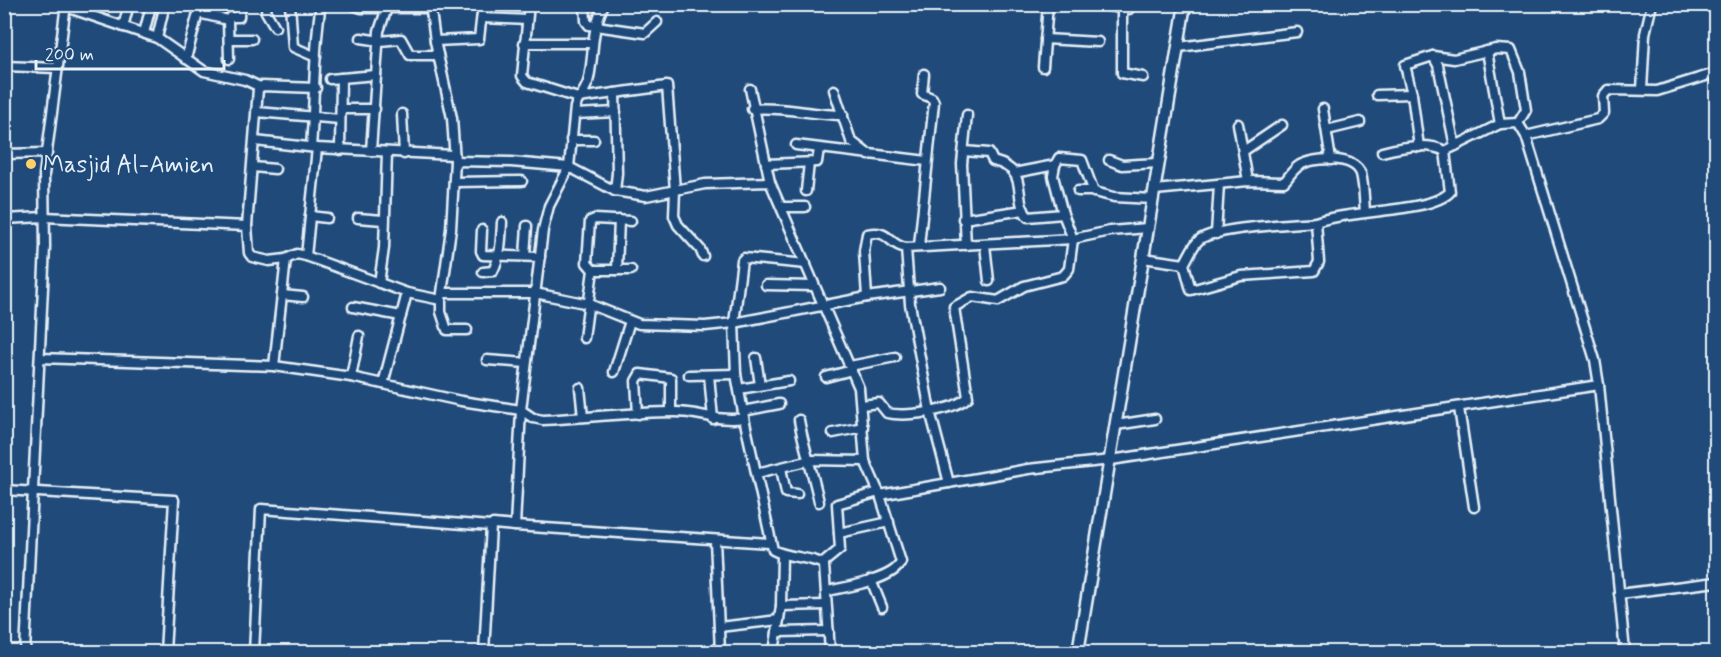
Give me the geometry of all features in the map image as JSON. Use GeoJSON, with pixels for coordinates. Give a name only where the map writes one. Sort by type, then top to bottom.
{"type":"FeatureCollection","features":[{"type":"Feature","properties":{"kind":"main road"},"geometry":{"type":"LineString","coordinates":[[1078,652],[1185,4]]}},
{"type":"Feature","properties":{"kind":"street"},"geometry":{"type":"LineString","coordinates":[[123,27],[129,4]]}},
{"type":"Feature","properties":{"kind":"street"},"geometry":{"type":"LineString","coordinates":[[144,33],[150,10],[146,4]]}},
{"type":"Feature","properties":{"kind":"street"},"geometry":{"type":"LineString","coordinates":[[157,38],[165,4]]}},
{"type":"Feature","properties":{"kind":"street"},"geometry":{"type":"LineString","coordinates":[[186,59],[198,13],[228,20],[231,17],[239,17],[240,4]]}},
{"type":"Feature","properties":{"kind":"street"},"geometry":{"type":"LineString","coordinates":[[267,4],[266,12],[275,27]]}},
{"type":"Feature","properties":{"kind":"street"},"geometry":{"type":"LineString","coordinates":[[290,4],[292,47],[316,57]]}},
{"type":"Feature","properties":{"kind":"street"},"geometry":{"type":"LineString","coordinates":[[306,256],[314,148],[316,36],[321,4]]}},
{"type":"Feature","properties":{"kind":"street"},"geometry":{"type":"LineString","coordinates":[[351,4],[361,8],[430,6],[435,41],[452,118],[454,158],[454,182],[443,296],[445,328],[467,330]]}},
{"type":"Feature","properties":{"kind":"street"},"geometry":{"type":"LineString","coordinates":[[435,41],[479,39],[483,4]]}},
{"type":"Feature","properties":{"kind":"street"},"geometry":{"type":"LineString","coordinates":[[523,4],[529,5],[522,76],[527,82],[578,98],[667,86],[676,220],[703,256]]}},
{"type":"Feature","properties":{"kind":"street"},"geometry":{"type":"LineString","coordinates":[[585,4],[586,21],[594,26],[645,33],[657,22]]}},
{"type":"Feature","properties":{"kind":"street"},"geometry":{"type":"LineString","coordinates":[[515,526],[521,410],[545,217],[569,167],[574,114],[578,98],[588,84],[594,26],[604,4]]}},
{"type":"Feature","properties":{"kind":"street"},"geometry":{"type":"LineString","coordinates":[[1043,67],[1048,4]]}},
{"type":"Feature","properties":{"kind":"street"},"geometry":{"type":"LineString","coordinates":[[1642,90],[1645,34],[1652,4]]}},
{"type":"Feature","properties":{"kind":"street"},"geometry":{"type":"LineString","coordinates":[[25,652],[40,358],[44,175],[56,68],[66,5],[157,38],[204,71],[245,80],[260,87],[316,88]]}},
{"type":"Feature","properties":{"kind":"street"},"geometry":{"type":"LineString","coordinates":[[1108,6],[1125,7],[1122,73],[1143,77]]}},
{"type":"Feature","properties":{"kind":"street"},"geometry":{"type":"LineString","coordinates":[[371,151],[378,41],[380,24],[387,8]]}},
{"type":"Feature","properties":{"kind":"street"},"geometry":{"type":"LineString","coordinates":[[482,18],[527,20]]}},
{"type":"Feature","properties":{"kind":"street"},"geometry":{"type":"LineString","coordinates":[[228,20],[229,59]]}},
{"type":"Feature","properties":{"kind":"street"},"geometry":{"type":"LineString","coordinates":[[1179,48],[1297,32]]}},
{"type":"Feature","properties":{"kind":"street"},"geometry":{"type":"LineString","coordinates":[[361,38],[378,41],[401,39],[410,56],[438,55]]}},
{"type":"Feature","properties":{"kind":"street"},"geometry":{"type":"LineString","coordinates":[[230,39],[252,39]]}},
{"type":"Feature","properties":{"kind":"street"},"geometry":{"type":"LineString","coordinates":[[1045,39],[1098,42]]}},
{"type":"Feature","properties":{"kind":"street"},"geometry":{"type":"LineString","coordinates":[[524,44],[591,43]]}},
{"type":"Feature","properties":{"kind":"street"},"geometry":{"type":"LineString","coordinates":[[1419,147],[1412,94],[1405,65],[1433,56],[1454,58],[1506,49],[1514,54],[1520,72],[1526,110],[1518,123]]}},
{"type":"Feature","properties":{"kind":"street"},"geometry":{"type":"LineString","coordinates":[[1487,51],[1500,124]]}},
{"type":"Feature","properties":{"kind":"street"},"geometry":{"type":"LineString","coordinates":[[1433,56],[1438,66],[1455,146]]}},
{"type":"Feature","properties":{"kind":"street"},"geometry":{"type":"LineString","coordinates":[[4,66],[56,68]]}},
{"type":"Feature","properties":{"kind":"street"},"geometry":{"type":"LineString","coordinates":[[919,246],[934,102],[932,98],[922,94],[924,74]]}},
{"type":"Feature","properties":{"kind":"street"},"geometry":{"type":"LineString","coordinates":[[330,79],[376,75]]}},
{"type":"Feature","properties":{"kind":"street"},"geometry":{"type":"LineString","coordinates":[[1526,136],[1598,119],[1604,113],[1603,96],[1608,90],[1657,91],[1709,75],[1716,77]]}},
{"type":"Feature","properties":{"kind":"street"},"geometry":{"type":"LineString","coordinates":[[340,150],[341,78]]}},
{"type":"Feature","properties":{"kind":"street"},"geometry":{"type":"LineString","coordinates":[[260,87],[247,225],[249,252],[252,257],[269,261],[286,259],[297,254],[306,256],[407,293],[443,296],[535,292],[589,304],[630,321],[657,325],[734,323],[867,297],[940,287]]}},
{"type":"Feature","properties":{"kind":"street"},"geometry":{"type":"LineString","coordinates":[[750,89],[752,109],[770,183],[783,207],[822,306],[859,388],[865,461],[880,493],[901,562],[893,572],[827,591]]}},
{"type":"Feature","properties":{"kind":"street"},"geometry":{"type":"LineString","coordinates":[[834,90],[851,141],[870,155]]}},
{"type":"Feature","properties":{"kind":"street"},"geometry":{"type":"LineString","coordinates":[[615,93],[617,173],[615,191]]}},
{"type":"Feature","properties":{"kind":"street"},"geometry":{"type":"LineString","coordinates":[[1377,94],[1412,94]]}},
{"type":"Feature","properties":{"kind":"street"},"geometry":{"type":"LineString","coordinates":[[752,109],[771,108],[814,114],[843,115]]}},
{"type":"Feature","properties":{"kind":"street"},"geometry":{"type":"LineString","coordinates":[[1323,108],[1331,160]]}},
{"type":"Feature","properties":{"kind":"street"},"geometry":{"type":"LineString","coordinates":[[257,112],[314,116],[375,109]]}},
{"type":"Feature","properties":{"kind":"street"},"geometry":{"type":"LineString","coordinates":[[574,114],[616,112]]}},
{"type":"Feature","properties":{"kind":"street"},"geometry":{"type":"LineString","coordinates":[[402,114],[404,154]]}},
{"type":"Feature","properties":{"kind":"street"},"geometry":{"type":"LineString","coordinates":[[966,245],[963,219],[964,151],[968,115]]}},
{"type":"Feature","properties":{"kind":"street"},"geometry":{"type":"LineString","coordinates":[[1327,130],[1360,122]]}},
{"type":"Feature","properties":{"kind":"street"},"geometry":{"type":"LineString","coordinates":[[1445,151],[1500,124],[1518,123]]}},
{"type":"Feature","properties":{"kind":"street"},"geometry":{"type":"LineString","coordinates":[[1518,123],[1526,136],[1595,360],[1624,652]]}},
{"type":"Feature","properties":{"kind":"street"},"geometry":{"type":"LineString","coordinates":[[1238,124],[1245,150],[1248,181]]}},
{"type":"Feature","properties":{"kind":"street"},"geometry":{"type":"LineString","coordinates":[[1245,150],[1282,125]]}},
{"type":"Feature","properties":{"kind":"street"},"geometry":{"type":"LineString","coordinates":[[572,140],[594,140]]}},
{"type":"Feature","properties":{"kind":"street"},"geometry":{"type":"LineString","coordinates":[[255,141],[314,148],[569,167],[615,191],[645,196],[705,184],[770,183]]}},
{"type":"Feature","properties":{"kind":"street"},"geometry":{"type":"LineString","coordinates":[[796,145],[927,161]]}},
{"type":"Feature","properties":{"kind":"street"},"geometry":{"type":"LineString","coordinates":[[1382,152],[1436,146],[1445,151]]}},
{"type":"Feature","properties":{"kind":"street"},"geometry":{"type":"LineString","coordinates":[[766,164],[809,163],[819,159],[819,149]]}},
{"type":"Feature","properties":{"kind":"street"},"geometry":{"type":"LineString","coordinates":[[964,151],[989,153],[993,161],[1005,164],[1014,172],[1028,217],[1063,214]]}},
{"type":"Feature","properties":{"kind":"street"},"geometry":{"type":"LineString","coordinates":[[1316,222],[1314,228],[1319,262],[1317,268],[1310,272],[1241,276],[1191,290],[1184,264],[1197,242],[1216,234],[1316,222],[1417,204],[1448,195],[1451,184],[1445,151]]}},
{"type":"Feature","properties":{"kind":"street"},"geometry":{"type":"LineString","coordinates":[[379,283],[384,248],[383,220],[387,152]]}},
{"type":"Feature","properties":{"kind":"street"},"geometry":{"type":"LineString","coordinates":[[4,154],[47,153]]}},
{"type":"Feature","properties":{"kind":"street"},"geometry":{"type":"LineString","coordinates":[[861,405],[879,404],[887,413],[900,415],[962,403],[968,397],[954,307],[972,297],[998,301],[1024,286],[1063,276],[1069,269],[1073,239],[1063,214],[1053,176],[1059,158],[1081,159],[1094,192]]}},
{"type":"Feature","properties":{"kind":"street"},"geometry":{"type":"LineString","coordinates":[[1109,160],[1122,165],[1158,162]]}},
{"type":"Feature","properties":{"kind":"street"},"geometry":{"type":"LineString","coordinates":[[1078,191],[1114,197],[1248,181],[1284,182],[1292,171],[1303,163],[1331,160],[1351,164],[1360,173],[1365,212]]}},
{"type":"Feature","properties":{"kind":"street"},"geometry":{"type":"LineString","coordinates":[[806,191],[809,163]]}},
{"type":"Feature","properties":{"kind":"street"},"geometry":{"type":"LineString","coordinates":[[1014,172],[1055,165]]}},
{"type":"Feature","properties":{"kind":"street"},"geometry":{"type":"LineString","coordinates":[[253,167],[275,169]]}},
{"type":"Feature","properties":{"kind":"street"},"geometry":{"type":"LineString","coordinates":[[454,182],[522,181]]}},
{"type":"Feature","properties":{"kind":"street"},"geometry":{"type":"LineString","coordinates":[[1216,234],[1219,184]]}},
{"type":"Feature","properties":{"kind":"street"},"geometry":{"type":"LineString","coordinates":[[783,207],[805,207]]}},
{"type":"Feature","properties":{"kind":"street"},"geometry":{"type":"LineString","coordinates":[[963,219],[1024,210]]}},
{"type":"Feature","properties":{"kind":"street"},"geometry":{"type":"LineString","coordinates":[[310,216],[327,218]]}},
{"type":"Feature","properties":{"kind":"street"},"geometry":{"type":"LineString","coordinates":[[4,219],[44,217],[247,225]]}},
{"type":"Feature","properties":{"kind":"street"},"geometry":{"type":"LineString","coordinates":[[358,218],[383,220]]}},
{"type":"Feature","properties":{"kind":"street"},"geometry":{"type":"LineString","coordinates":[[584,338],[593,270],[587,263],[590,221],[595,219],[631,221]]}},
{"type":"Feature","properties":{"kind":"street"},"geometry":{"type":"LineString","coordinates":[[617,270],[619,220]]}},
{"type":"Feature","properties":{"kind":"street"},"geometry":{"type":"LineString","coordinates":[[483,272],[493,271],[500,255],[502,222]]}},
{"type":"Feature","properties":{"kind":"street"},"geometry":{"type":"LineString","coordinates":[[525,256],[527,226]]}},
{"type":"Feature","properties":{"kind":"street"},"geometry":{"type":"LineString","coordinates":[[867,297],[864,250],[867,234],[880,233],[888,236],[897,246],[906,248],[1073,239],[1110,231],[1148,228]]}},
{"type":"Feature","properties":{"kind":"street"},"geometry":{"type":"LineString","coordinates":[[482,231],[481,255],[540,257]]}},
{"type":"Feature","properties":{"kind":"street"},"geometry":{"type":"LineString","coordinates":[[985,244],[989,281]]}},
{"type":"Feature","properties":{"kind":"street"},"geometry":{"type":"LineString","coordinates":[[906,248],[908,291],[930,411],[949,483]]}},
{"type":"Feature","properties":{"kind":"street"},"geometry":{"type":"LineString","coordinates":[[1143,258],[1184,264]]}},
{"type":"Feature","properties":{"kind":"street"},"geometry":{"type":"LineString","coordinates":[[274,366],[286,259]]}},
{"type":"Feature","properties":{"kind":"street"},"geometry":{"type":"LineString","coordinates":[[806,264],[743,259],[734,323],[736,374],[769,543],[773,550],[782,555],[823,563]]}},
{"type":"Feature","properties":{"kind":"street"},"geometry":{"type":"LineString","coordinates":[[593,270],[631,270]]}},
{"type":"Feature","properties":{"kind":"street"},"geometry":{"type":"LineString","coordinates":[[766,285],[814,286]]}},
{"type":"Feature","properties":{"kind":"street"},"geometry":{"type":"LineString","coordinates":[[383,384],[407,293]]}},
{"type":"Feature","properties":{"kind":"street"},"geometry":{"type":"LineString","coordinates":[[282,295],[303,297]]}},
{"type":"Feature","properties":{"kind":"street"},"geometry":{"type":"LineString","coordinates":[[353,307],[401,316]]}},
{"type":"Feature","properties":{"kind":"street"},"geometry":{"type":"LineString","coordinates":[[614,372],[630,321]]}},
{"type":"Feature","properties":{"kind":"street"},"geometry":{"type":"LineString","coordinates":[[351,377],[359,336]]}},
{"type":"Feature","properties":{"kind":"street"},"geometry":{"type":"LineString","coordinates":[[826,377],[895,357]]}},
{"type":"Feature","properties":{"kind":"street"},"geometry":{"type":"LineString","coordinates":[[40,358],[274,366],[351,377],[461,401],[521,410],[526,415],[543,420],[671,412],[696,413],[713,419],[743,415],[779,404]]}},
{"type":"Feature","properties":{"kind":"street"},"geometry":{"type":"LineString","coordinates":[[756,358],[760,385]]}},
{"type":"Feature","properties":{"kind":"street"},"geometry":{"type":"LineString","coordinates":[[487,360],[526,363]]}},
{"type":"Feature","properties":{"kind":"street"},"geometry":{"type":"LineString","coordinates":[[638,414],[636,381],[640,374],[671,378],[671,412]]}},
{"type":"Feature","properties":{"kind":"street"},"geometry":{"type":"LineString","coordinates":[[689,375],[736,374]]}},
{"type":"Feature","properties":{"kind":"street"},"geometry":{"type":"LineString","coordinates":[[709,375],[713,419]]}},
{"type":"Feature","properties":{"kind":"street"},"geometry":{"type":"LineString","coordinates":[[739,389],[789,381]]}},
{"type":"Feature","properties":{"kind":"street"},"geometry":{"type":"LineString","coordinates":[[823,563],[840,549],[837,506],[880,493],[1028,469],[1111,460],[1459,408],[1599,385]]}},
{"type":"Feature","properties":{"kind":"street"},"geometry":{"type":"LineString","coordinates":[[580,388],[583,417]]}},
{"type":"Feature","properties":{"kind":"street"},"geometry":{"type":"LineString","coordinates":[[1459,408],[1474,507]]}},
{"type":"Feature","properties":{"kind":"street"},"geometry":{"type":"LineString","coordinates":[[1116,425],[1155,419]]}},
{"type":"Feature","properties":{"kind":"street"},"geometry":{"type":"LineString","coordinates":[[799,420],[804,449],[811,460],[819,502]]}},
{"type":"Feature","properties":{"kind":"street"},"geometry":{"type":"LineString","coordinates":[[833,433],[863,427]]}},
{"type":"Feature","properties":{"kind":"street"},"geometry":{"type":"LineString","coordinates":[[757,473],[811,460],[865,461]]}},
{"type":"Feature","properties":{"kind":"street"},"geometry":{"type":"LineString","coordinates":[[781,468],[786,494],[797,494]]}},
{"type":"Feature","properties":{"kind":"street"},"geometry":{"type":"LineString","coordinates":[[4,490],[174,500],[165,652]]}},
{"type":"Feature","properties":{"kind":"street"},"geometry":{"type":"LineString","coordinates":[[254,652],[261,509],[769,543]]}},
{"type":"Feature","properties":{"kind":"street"},"geometry":{"type":"LineString","coordinates":[[839,533],[889,522]]}},
{"type":"Feature","properties":{"kind":"street"},"geometry":{"type":"LineString","coordinates":[[484,652],[491,526]]}},
{"type":"Feature","properties":{"kind":"street"},"geometry":{"type":"LineString","coordinates":[[715,540],[720,652]]}},
{"type":"Feature","properties":{"kind":"street"},"geometry":{"type":"LineString","coordinates":[[774,652],[782,606],[782,555]]}},
{"type":"Feature","properties":{"kind":"street"},"geometry":{"type":"LineString","coordinates":[[823,563],[830,652]]}},
{"type":"Feature","properties":{"kind":"street"},"geometry":{"type":"LineString","coordinates":[[871,580],[882,607]]}},
{"type":"Feature","properties":{"kind":"street"},"geometry":{"type":"LineString","coordinates":[[1619,594],[1716,582]]}},
{"type":"Feature","properties":{"kind":"street"},"geometry":{"type":"LineString","coordinates":[[782,606],[826,605]]}},
{"type":"Feature","properties":{"kind":"street"},"geometry":{"type":"LineString","coordinates":[[719,627],[779,620]]}},
{"type":"Feature","properties":{"kind":"street"},"geometry":{"type":"LineString","coordinates":[[777,632],[829,631]]}},
{"type":"Feature","properties":{"kind":"place","name":"Masjid Al-Amien"},"geometry":{"type":"Point","coordinates":[31,164]}}]}
